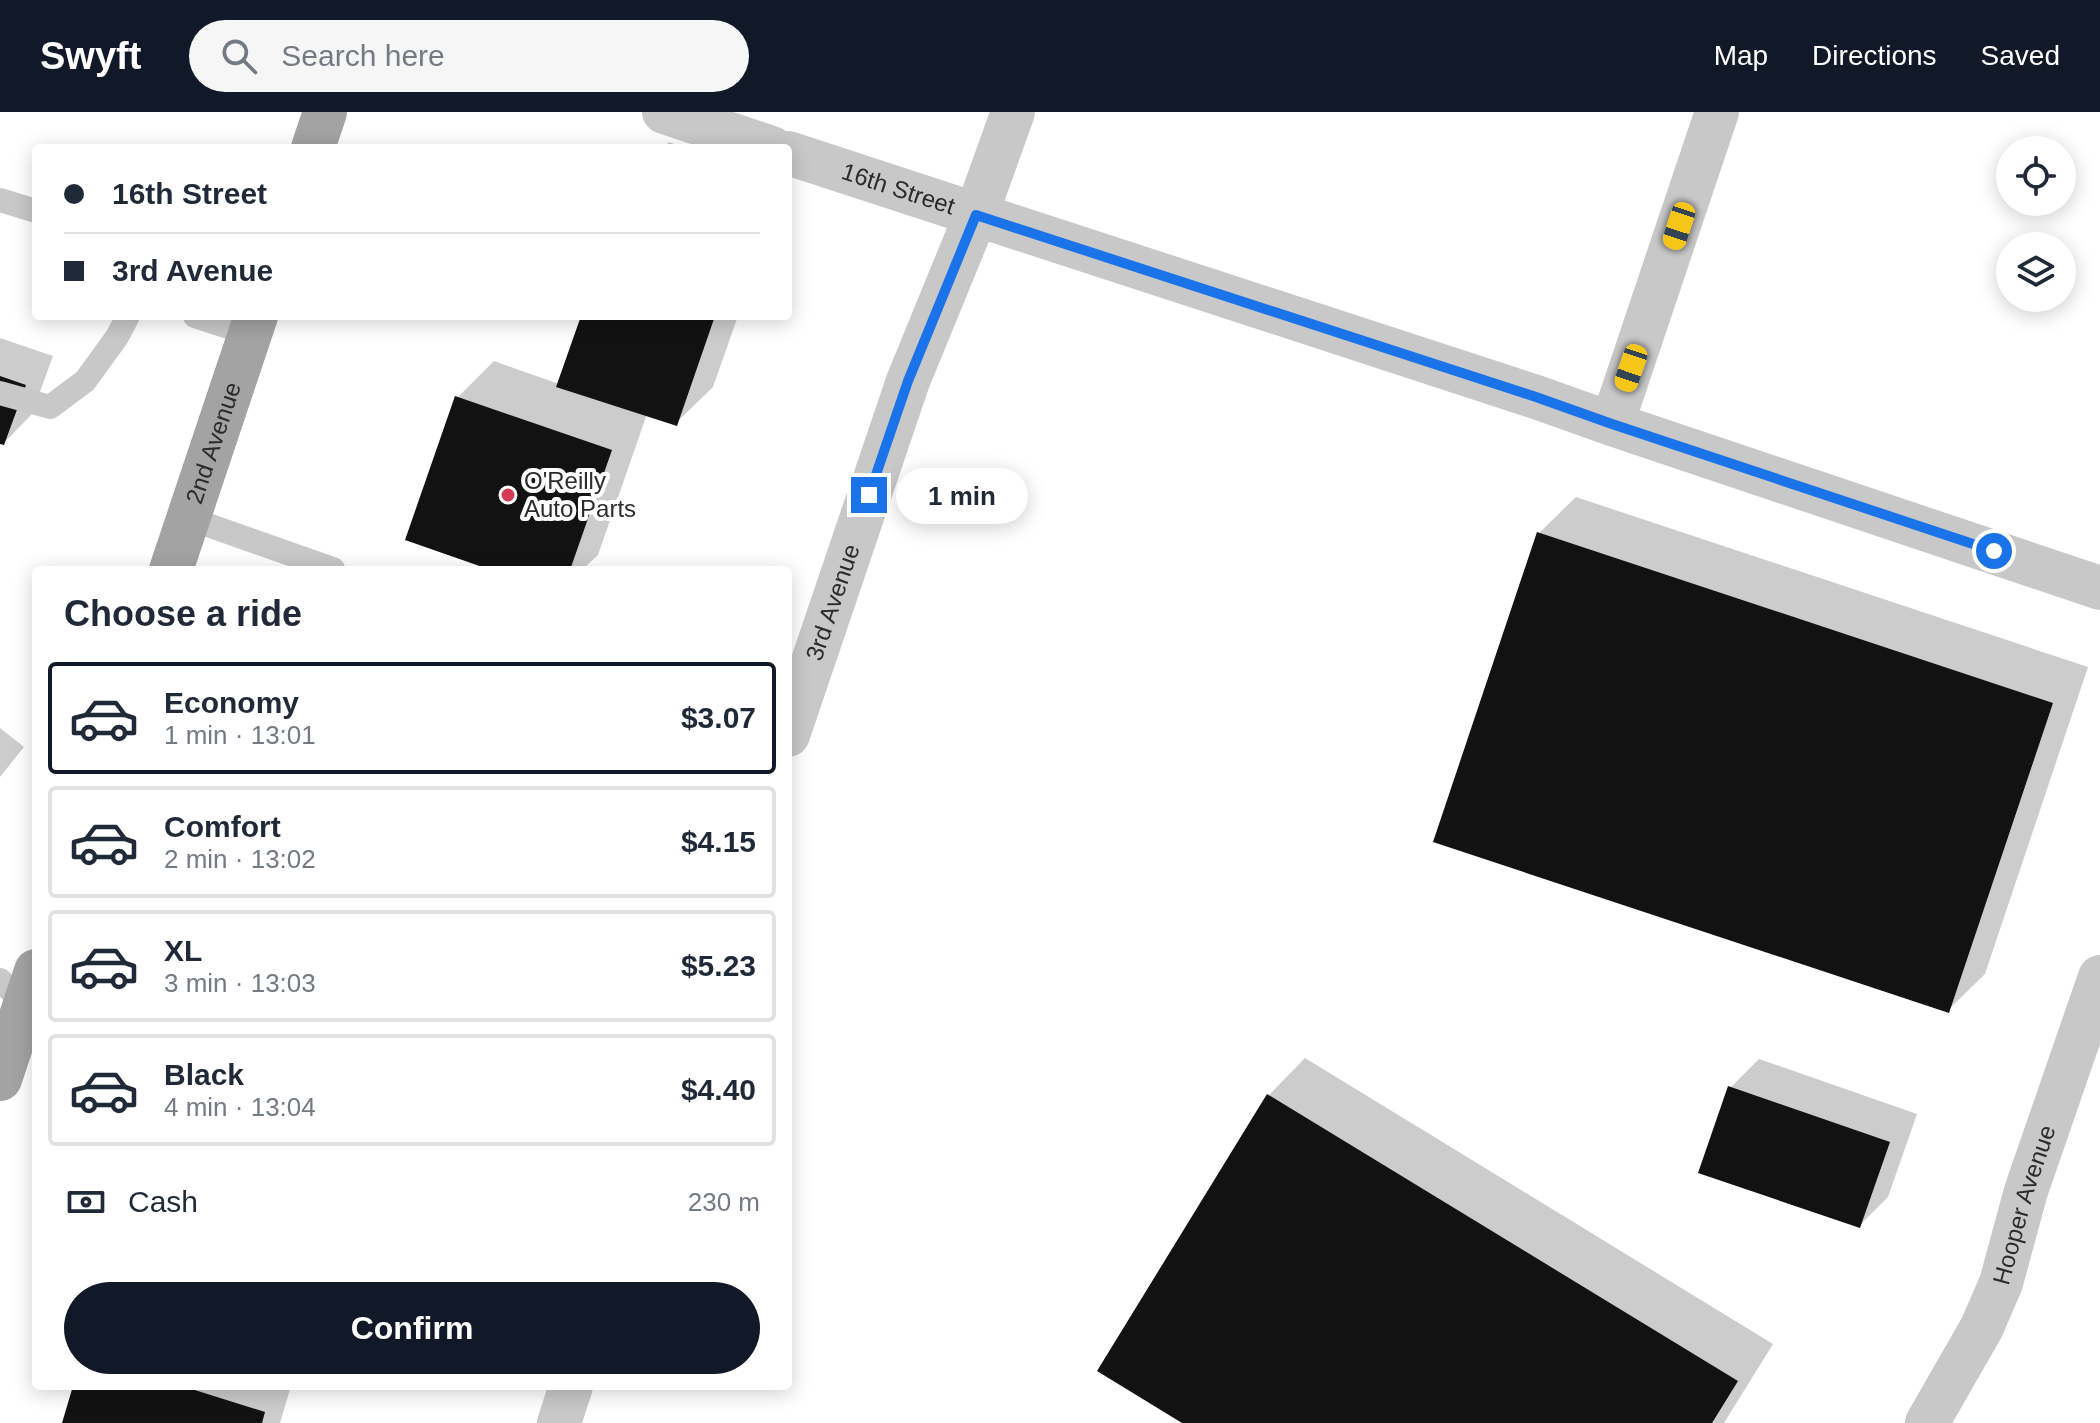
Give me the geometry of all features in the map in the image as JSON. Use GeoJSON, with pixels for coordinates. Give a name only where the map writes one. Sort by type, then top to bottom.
{"type":"FeatureCollection","features":[{"type":"Feature","properties":{"kind":"main road"},"geometry":{"type":"LineString","coordinates":[[314,144],[325,112]]}},
{"type":"Feature","properties":{"kind":"main road","name":"2nd Avenue"},"geometry":{"type":"LineString","coordinates":[[172,566],[253,325]]}},
{"type":"Feature","properties":{"kind":"main road"},"geometry":{"type":"LineString","coordinates":[[0,1079],[20,985]]}},
{"type":"Feature","properties":{"kind":"street"},"geometry":{"type":"LineString","coordinates":[[664,112],[760,144]]}},
{"type":"Feature","properties":{"kind":"street","name":"3rd Avenue"},"geometry":{"type":"LineString","coordinates":[[792,707],[908,381],[976,215],[1013,112]]}},
{"type":"Feature","properties":{"kind":"street"},"geometry":{"type":"LineString","coordinates":[[1612,424],[1717,112]]}},
{"type":"Feature","properties":{"kind":"street","name":"16th Street"},"geometry":{"type":"LineString","coordinates":[[792,154],[1521,392],[2100,588]]}},
{"type":"Feature","properties":{"kind":"street","name":"Hooper Avenue"},"geometry":{"type":"LineString","coordinates":[[1927,1423],[1982,1327],[2001,1283],[2026,1191],[2100,977]]}},
{"type":"Feature","properties":{"kind":"street"},"geometry":{"type":"LineString","coordinates":[[559,1423],[570,1390]]}},
{"type":"Feature","properties":{"kind":"lane"},"geometry":{"type":"LineString","coordinates":[[0,200],[32,210]]}},
{"type":"Feature","properties":{"kind":"lane"},"geometry":{"type":"LineString","coordinates":[[0,393],[50,407],[85,381],[126,320]]}},
{"type":"Feature","properties":{"kind":"lane"},"geometry":{"type":"LineString","coordinates":[[221,320],[253,325]]}},
{"type":"Feature","properties":{"kind":"lane"},"geometry":{"type":"LineString","coordinates":[[188,518],[324,566]]}},
{"type":"Feature","properties":{"kind":"building"},"geometry":{"type":"Polygon","coordinates":[[[580,320],[714,320],[677,426],[556,387],[580,320]]]}},
{"type":"Feature","properties":{"kind":"building"},"geometry":{"type":"Polygon","coordinates":[[[0,376],[26,385],[4,445],[0,444],[0,376]]]}},
{"type":"Feature","properties":{"kind":"building","name":"O'Reilly Auto Parts"},"geometry":{"type":"Polygon","coordinates":[[[455,396],[612,450],[571,566],[480,566],[405,540],[455,396]]]}},
{"type":"Feature","properties":{"kind":"building"},"geometry":{"type":"Polygon","coordinates":[[[1537,532],[2053,703],[1949,1013],[1433,842],[1537,532]]]}},
{"type":"Feature","properties":{"kind":"building"},"geometry":{"type":"Polygon","coordinates":[[[1728,1086],[1890,1142],[1860,1228],[1698,1173],[1728,1086]]]}},
{"type":"Feature","properties":{"kind":"building"},"geometry":{"type":"Polygon","coordinates":[[[1267,1094],[1738,1381],[1712,1423],[1182,1423],[1097,1371],[1267,1094]]]}},
{"type":"Feature","properties":{"kind":"building"},"geometry":{"type":"Polygon","coordinates":[[[72,1390],[195,1390],[265,1412],[262,1423],[62,1423],[72,1390]]]}},
{"type":"Feature","properties":{"kind":"place","name":"O'Reilly Auto Parts"},"geometry":{"type":"Point","coordinates":[508,495]}},
{"type":"Feature","properties":{"kind":"route"},"geometry":{"type":"LineString","coordinates":[[869,495],[908,381],[976,215],[1536,397],[1994,551]]}}]}
